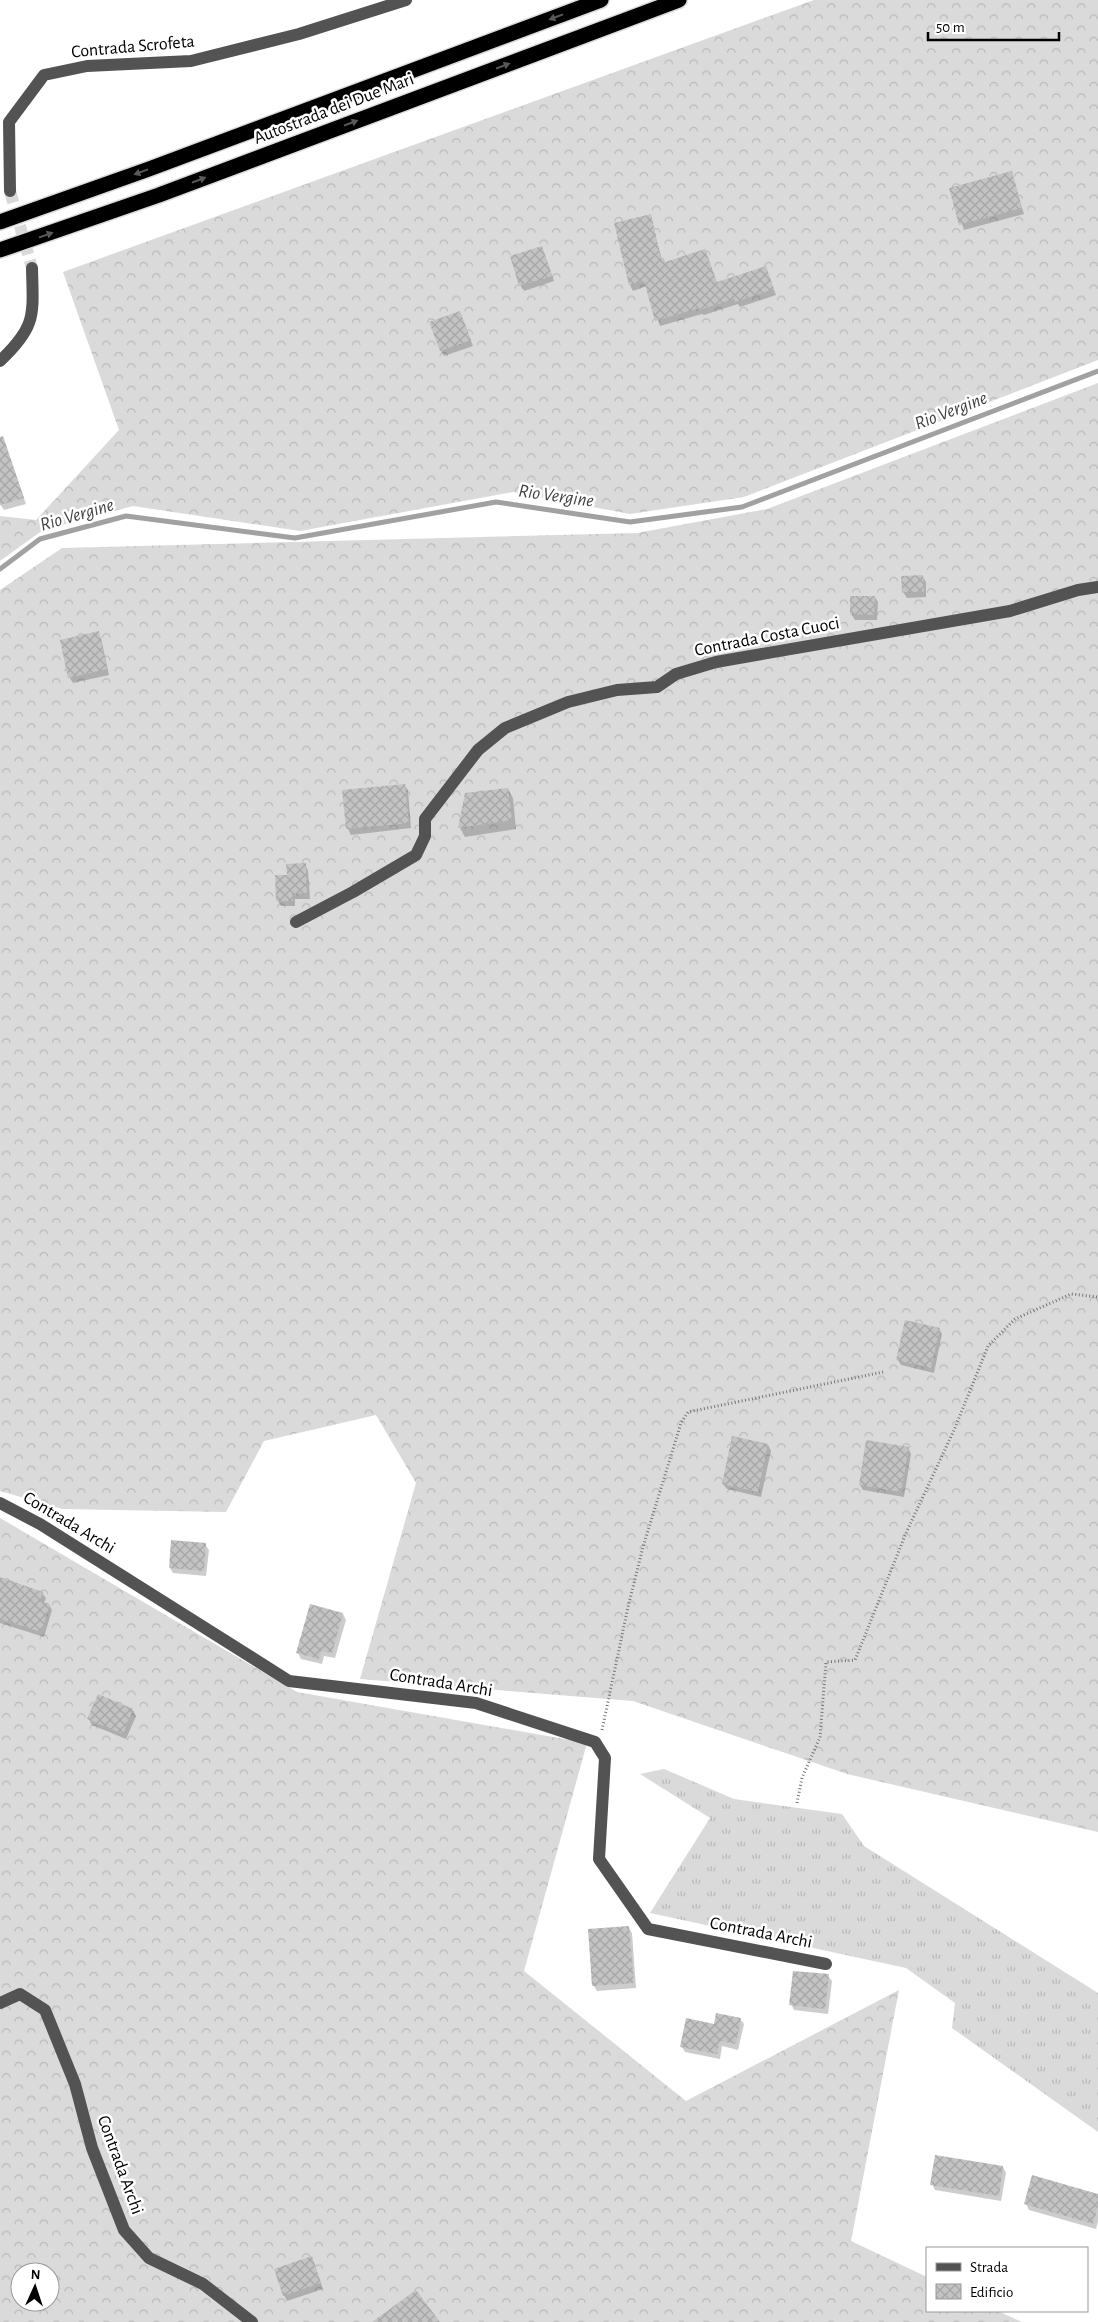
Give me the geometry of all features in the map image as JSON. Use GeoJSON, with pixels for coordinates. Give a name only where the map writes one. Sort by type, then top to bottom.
{"type":"FeatureCollection","features":[{"type":"Feature","properties":{"kind":"highway","name":"Autostrada dei Due Mari"},"geometry":{"type":"LineString","coordinates":[[0,222],[149,169],[602,0]]}},
{"type":"Feature","properties":{"kind":"highway","name":"Autostrada dei Due Mari"},"geometry":{"type":"LineString","coordinates":[[0,250],[168,191],[680,0]]}},
{"type":"Feature","properties":{"kind":"street","name":"Contrada Scrofeta"},"geometry":{"type":"LineString","coordinates":[[10,191],[9,122],[44,75],[87,66],[191,61],[300,34],[406,0]]}},
{"type":"Feature","properties":{"kind":"street"},"geometry":{"type":"LineString","coordinates":[[0,360],[20,342],[33,315],[32,268]]}},
{"type":"Feature","properties":{"kind":"street","name":"Contrada Costa Cuoci"},"geometry":{"type":"LineString","coordinates":[[296,922],[416,856],[425,836],[426,819],[478,750],[505,728],[568,702],[617,690],[657,687],[676,674],[716,662],[1010,612],[1078,590],[1098,587]]}},
{"type":"Feature","properties":{"kind":"street","name":"Contrada Archi"},"geometry":{"type":"LineString","coordinates":[[0,1504],[40,1524],[289,1681],[476,1703],[595,1742],[605,1758],[599,1859],[648,1929],[826,1964]]}},
{"type":"Feature","properties":{"kind":"street","name":"Contrada Archi"},"geometry":{"type":"LineString","coordinates":[[0,2003],[20,1994],[44,2010],[75,2084],[92,2148],[124,2230],[149,2258],[203,2284],[252,2322]]}},
{"type":"Feature","properties":{"kind":"path"},"geometry":{"type":"LineString","coordinates":[[797,1803],[802,1778],[820,1737],[826,1662],[855,1660],[906,1533],[954,1428],[988,1346],[1016,1319],[1071,1294],[1098,1297]]}},
{"type":"Feature","properties":{"kind":"path"},"geometry":{"type":"LineString","coordinates":[[601,1735],[628,1607],[643,1547],[681,1423],[688,1412],[883,1372]]}},
{"type":"Feature","properties":{"kind":"green space"},"geometry":{"type":"Polygon","coordinates":[[[814,0],[1098,0],[1098,360],[744,497],[630,514],[513,492],[300,531],[133,506],[43,530],[0,561],[0,516],[36,520],[119,430],[63,272],[814,0]]]}},
{"type":"Feature","properties":{"kind":"green space"},"geometry":{"type":"Polygon","coordinates":[[[1098,383],[1098,1832],[847,1774],[633,1701],[360,1679],[416,1483],[376,1415],[264,1441],[226,1512],[62,1509],[0,1491],[0,590],[62,548],[637,533],[767,509],[1098,383]]]}},
{"type":"Feature","properties":{"kind":"green space"},"geometry":{"type":"Polygon","coordinates":[[[0,1518],[297,1692],[587,1743],[524,1971],[686,2101],[899,1990],[851,2241],[926,2277],[926,2312],[1000,2312],[1022,2322],[0,2322],[0,1518]]]}},
{"type":"Feature","properties":{"kind":"green space"},"geometry":{"type":"Polygon","coordinates":[[[664,1769],[734,1799],[842,1814],[864,1846],[1098,1993],[1098,2132],[952,2028],[955,2003],[906,1968],[650,1913],[710,1818],[640,1774],[664,1769]]]}},
{"type":"Feature","properties":{"kind":"building"},"geometry":{"type":"Polygon","coordinates":[[[1012,171],[1022,208],[959,225],[949,188],[1012,171]]]}},
{"type":"Feature","properties":{"kind":"building"},"geometry":{"type":"Polygon","coordinates":[[[651,214],[661,259],[664,258],[665,262],[705,249],[717,282],[766,266],[774,289],[735,302],[734,299],[655,321],[644,281],[629,285],[614,223],[651,214]]]}},
{"type":"Feature","properties":{"kind":"building"},"geometry":{"type":"Polygon","coordinates":[[[542,246],[552,276],[519,286],[510,256],[542,246]]]}},
{"type":"Feature","properties":{"kind":"building"},"geometry":{"type":"Polygon","coordinates":[[[460,311],[471,340],[440,351],[429,322],[460,311]]]}},
{"type":"Feature","properties":{"kind":"building"},"geometry":{"type":"Polygon","coordinates":[[[3,436],[24,498],[0,505],[0,437],[3,436]]]}},
{"type":"Feature","properties":{"kind":"building"},"geometry":{"type":"Polygon","coordinates":[[[923,575],[924,592],[902,592],[901,576],[923,575]]]}},
{"type":"Feature","properties":{"kind":"building"},"geometry":{"type":"Polygon","coordinates":[[[850,596],[875,596],[874,615],[850,614],[850,596]]]}},
{"type":"Feature","properties":{"kind":"building"},"geometry":{"type":"Polygon","coordinates":[[[99,631],[107,669],[68,678],[60,640],[99,631]]]}},
{"type":"Feature","properties":{"kind":"building"},"geometry":{"type":"Polygon","coordinates":[[[405,784],[409,823],[346,829],[342,790],[405,784]]]}},
{"type":"Feature","properties":{"kind":"building"},"geometry":{"type":"Polygon","coordinates":[[[508,788],[512,820],[458,828],[465,793],[508,788]]]}},
{"type":"Feature","properties":{"kind":"building"},"geometry":{"type":"Polygon","coordinates":[[[306,863],[307,893],[292,894],[293,901],[276,901],[275,875],[287,875],[286,864],[306,863]]]}},
{"type":"Feature","properties":{"kind":"building"},"geometry":{"type":"Polygon","coordinates":[[[905,1320],[940,1328],[931,1368],[896,1360],[905,1320]]]}},
{"type":"Feature","properties":{"kind":"building"},"geometry":{"type":"Polygon","coordinates":[[[732,1436],[768,1444],[758,1492],[722,1484],[732,1436]]]}},
{"type":"Feature","properties":{"kind":"building"},"geometry":{"type":"Polygon","coordinates":[[[866,1440],[909,1447],[901,1492],[859,1485],[866,1440]]]}},
{"type":"Feature","properties":{"kind":"building"},"geometry":{"type":"Polygon","coordinates":[[[171,1540],[206,1543],[204,1571],[169,1568],[171,1540]]]}},
{"type":"Feature","properties":{"kind":"building"},"geometry":{"type":"Polygon","coordinates":[[[0,1577],[43,1592],[40,1601],[50,1604],[41,1632],[0,1619],[0,1577]]]}},
{"type":"Feature","properties":{"kind":"building"},"geometry":{"type":"Polygon","coordinates":[[[310,1604],[343,1613],[332,1653],[321,1651],[319,1659],[296,1653],[310,1604]]]}},
{"type":"Feature","properties":{"kind":"building"},"geometry":{"type":"Polygon","coordinates":[[[98,1694],[133,1709],[123,1734],[87,1719],[98,1694]]]}},
{"type":"Feature","properties":{"kind":"building"},"geometry":{"type":"Polygon","coordinates":[[[629,1926],[634,1983],[592,1986],[588,1929],[629,1926]]]}},
{"type":"Feature","properties":{"kind":"building"},"geometry":{"type":"Polygon","coordinates":[[[793,1971],[829,1974],[825,2009],[789,2005],[793,1971]]]}},
{"type":"Feature","properties":{"kind":"building"},"geometry":{"type":"Polygon","coordinates":[[[716,2013],[741,2018],[736,2044],[720,2041],[717,2054],[680,2047],[686,2018],[714,2024],[716,2013]]]}},
{"type":"Feature","properties":{"kind":"building"},"geometry":{"type":"Polygon","coordinates":[[[935,2155],[1003,2166],[999,2196],[930,2185],[935,2155]]]}},
{"type":"Feature","properties":{"kind":"building"},"geometry":{"type":"Polygon","coordinates":[[[1032,2175],[1098,2194],[1098,2206],[1093,2224],[1024,2204],[1032,2175]]]}},
{"type":"Feature","properties":{"kind":"building"},"geometry":{"type":"Polygon","coordinates":[[[312,2256],[321,2283],[283,2296],[274,2269],[312,2256]]]}},
{"type":"Feature","properties":{"kind":"building"},"geometry":{"type":"Polygon","coordinates":[[[416,2290],[440,2322],[372,2322],[416,2290]]]}},
{"type":"Feature","properties":{"kind":"waterway","name":"Rio Vergine"},"geometry":{"type":"LineString","coordinates":[[0,569],[40,539],[126,516],[295,538],[496,502],[630,522],[742,507],[1098,371]]}},
{"type":"Feature","properties":{"kind":"tunnel"},"geometry":{"type":"LineString","coordinates":[[10,191],[32,268]]}}]}
